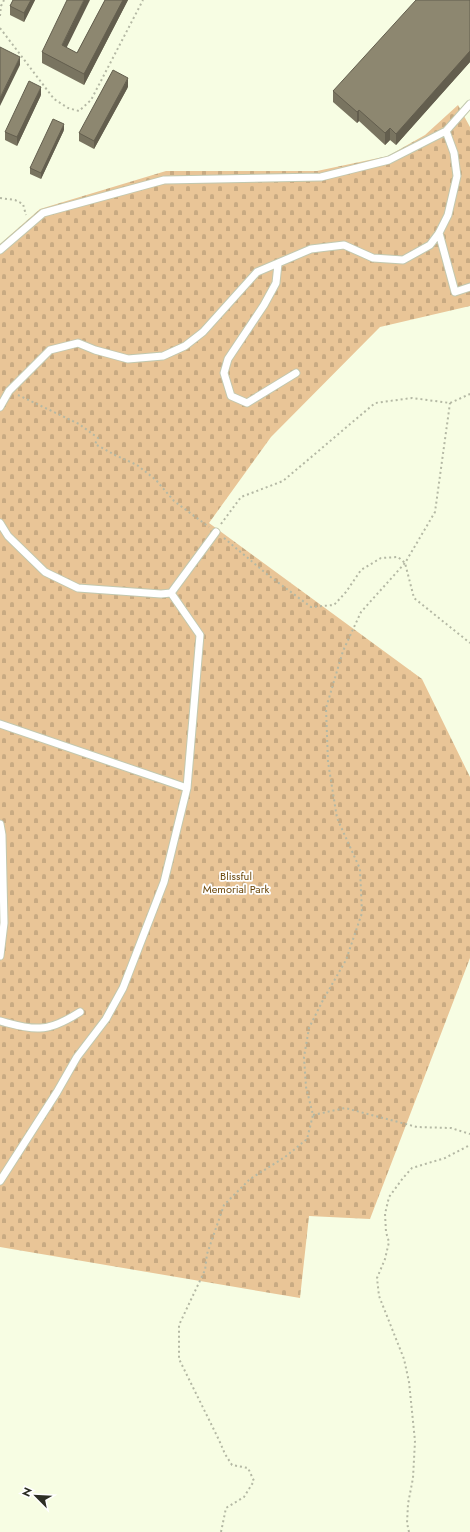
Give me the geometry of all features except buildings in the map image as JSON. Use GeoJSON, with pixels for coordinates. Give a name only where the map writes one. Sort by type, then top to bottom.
{"type":"FeatureCollection","features":[{"type":"Feature","properties":{"kind":"lane"},"geometry":{"type":"LineString","coordinates":[[0,250],[43,213],[164,180],[321,177],[389,160],[446,131],[470,104]]}},
{"type":"Feature","properties":{"kind":"lane"},"geometry":{"type":"LineString","coordinates":[[0,407],[9,391],[50,350],[78,343],[95,350],[128,359],[162,356],[185,346],[203,332],[257,272],[311,249],[344,245],[373,258],[404,260],[430,246],[439,233],[448,215],[457,176],[454,153],[446,131]]}},
{"type":"Feature","properties":{"kind":"lane"},"geometry":{"type":"LineString","coordinates":[[439,233],[455,292],[470,287]]}},
{"type":"Feature","properties":{"kind":"lane"},"geometry":{"type":"LineString","coordinates":[[278,264],[276,284],[264,305],[228,359],[224,373],[231,396],[247,403],[296,373]]}},
{"type":"Feature","properties":{"kind":"lane"},"geometry":{"type":"LineString","coordinates":[[0,523],[8,536],[46,572],[78,588],[161,594],[171,593],[216,532]]}},
{"type":"Feature","properties":{"kind":"lane"},"geometry":{"type":"LineString","coordinates":[[0,1181],[57,1092],[77,1057],[106,1018],[123,988],[164,882],[187,788],[200,634],[171,593]]}},
{"type":"Feature","properties":{"kind":"lane"},"geometry":{"type":"LineString","coordinates":[[0,724],[187,788]]}},
{"type":"Feature","properties":{"kind":"lane"},"geometry":{"type":"LineString","coordinates":[[0,824],[2,835],[4,923],[0,956]]}},
{"type":"Feature","properties":{"kind":"lane"},"geometry":{"type":"LineString","coordinates":[[0,1021],[40,1028],[65,1021],[80,1012]]}},
{"type":"Feature","properties":{"kind":"path"},"geometry":{"type":"LineString","coordinates":[[0,16],[1,6],[4,0]]}},
{"type":"Feature","properties":{"kind":"path"},"geometry":{"type":"LineString","coordinates":[[0,28],[54,99],[68,108],[79,111],[91,100],[143,0]]}},
{"type":"Feature","properties":{"kind":"path"},"geometry":{"type":"LineString","coordinates":[[0,198],[15,200],[23,204],[28,226]]}},
{"type":"Feature","properties":{"kind":"path"},"geometry":{"type":"LineString","coordinates":[[9,391],[79,424],[98,438],[95,444],[137,465],[156,480],[174,501],[243,553],[268,575],[311,606],[334,605],[346,592],[361,570],[381,558],[398,557],[405,563],[414,598],[470,643]]}},
{"type":"Feature","properties":{"kind":"path"},"geometry":{"type":"LineString","coordinates":[[216,532],[241,497],[284,481],[375,403],[412,398],[450,403],[470,394]]}},
{"type":"Feature","properties":{"kind":"path"},"geometry":{"type":"LineString","coordinates":[[221,1532],[226,1508],[244,1497],[254,1481],[248,1468],[232,1465],[225,1454],[182,1366],[179,1359],[179,1325],[205,1270],[207,1254],[224,1205],[250,1179],[285,1157],[306,1139],[313,1115],[306,1087],[304,1056],[310,1028],[323,1000],[346,960],[362,913],[360,869],[338,818],[328,762],[326,708],[343,651],[361,612],[405,563],[435,512],[450,403]]}},
{"type":"Feature","properties":{"kind":"path"},"geometry":{"type":"LineString","coordinates":[[313,1115],[345,1108],[417,1127],[451,1128],[470,1134]]}},
{"type":"Feature","properties":{"kind":"path"},"geometry":{"type":"LineString","coordinates":[[409,1532],[408,1504],[413,1478],[415,1441],[409,1382],[404,1359],[379,1296],[377,1278],[385,1259],[389,1242],[386,1232],[385,1214],[389,1197],[412,1168],[445,1158],[470,1145]]}},
{"type":"Feature","properties":{"kind":"green space","name":"Blissful Memorial Park"},"geometry":{"type":"Polygon","coordinates":[[[458,105],[470,127],[470,306],[380,327],[271,437],[209,523],[422,679],[470,777],[470,958],[370,1219],[309,1216],[300,1298],[0,1247],[0,244],[40,209],[166,171],[317,171],[388,156],[425,135],[458,105]]]}}]}
